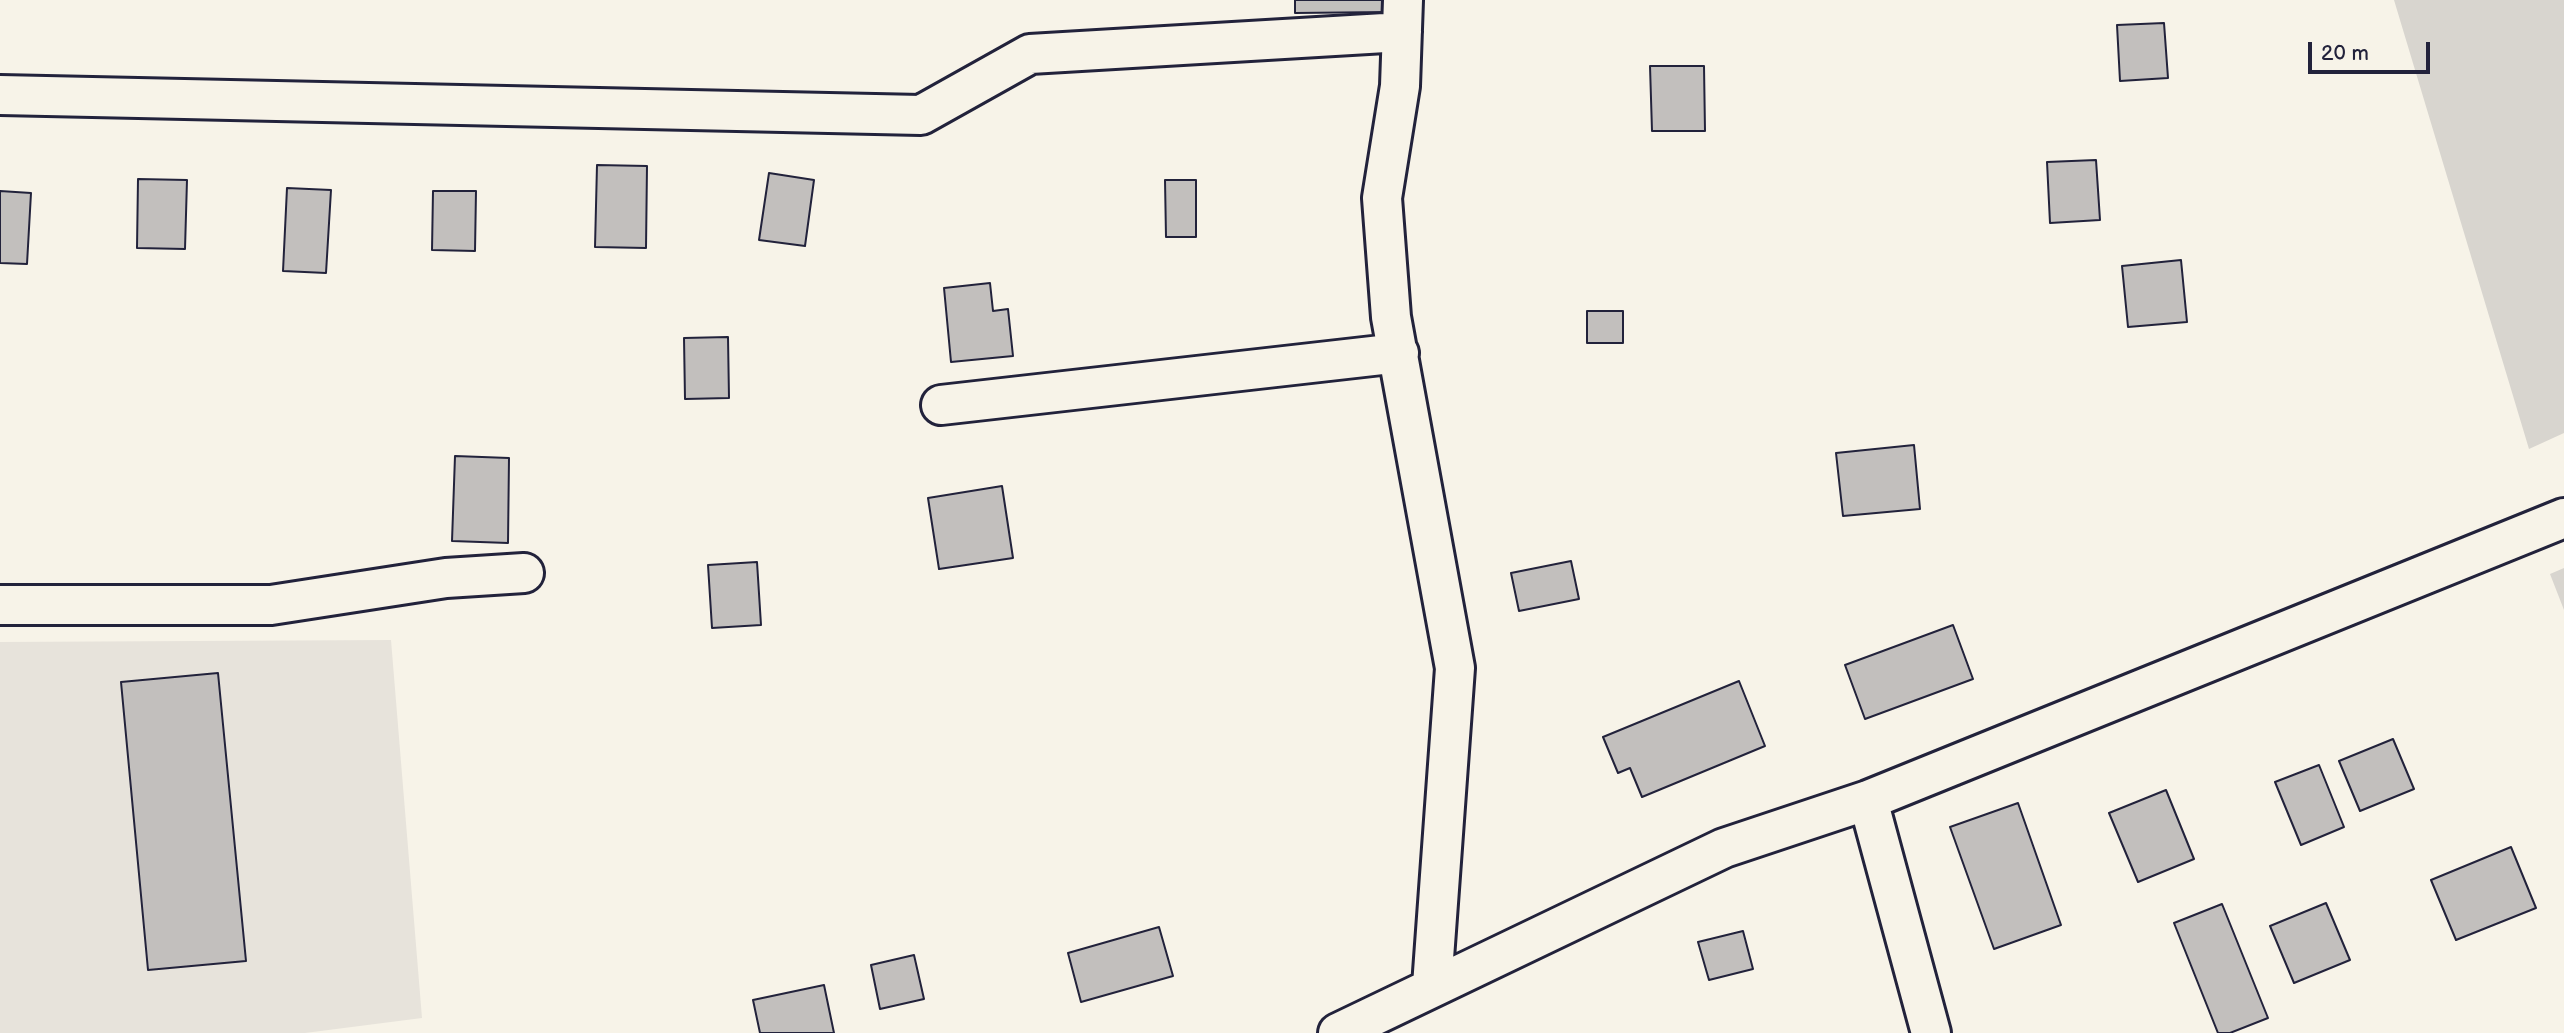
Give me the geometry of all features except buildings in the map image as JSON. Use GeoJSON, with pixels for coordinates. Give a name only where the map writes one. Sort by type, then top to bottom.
{"type":"FeatureCollection","features":[{"type":"Feature","properties":{"kind":"street"},"geometry":{"type":"LineString","coordinates":[[0,95],[921,115],[1030,54],[1402,16],[1401,86],[1382,198],[1391,317],[1455,668],[1432,986]]}},
{"type":"Feature","properties":{"kind":"street"},"geometry":{"type":"LineString","coordinates":[[941,405],[1399,354]]}},
{"type":"Feature","properties":{"kind":"street"},"geometry":{"type":"LineString","coordinates":[[1338,1033],[1724,848],[1868,800],[2564,518]]}},
{"type":"Feature","properties":{"kind":"street"},"geometry":{"type":"LineString","coordinates":[[0,605],[271,605],[446,578],[524,573]]}},
{"type":"Feature","properties":{"kind":"street"},"geometry":{"type":"LineString","coordinates":[[1868,800],[1931,1033]]}},
{"type":"Feature","properties":{"kind":"shaded area"},"geometry":{"type":"Polygon","coordinates":[[[2394,0],[2564,0],[2564,433],[2529,449],[2394,0]]]}},
{"type":"Feature","properties":{"kind":"shaded area"},"geometry":{"type":"Polygon","coordinates":[[[2564,568],[2564,610],[2550,574],[2564,568]]]}},
{"type":"Feature","properties":{"kind":"shaded area"},"geometry":{"type":"Polygon","coordinates":[[[391,640],[422,1018],[305,1033],[0,1033],[0,642],[391,640]]]}}]}
